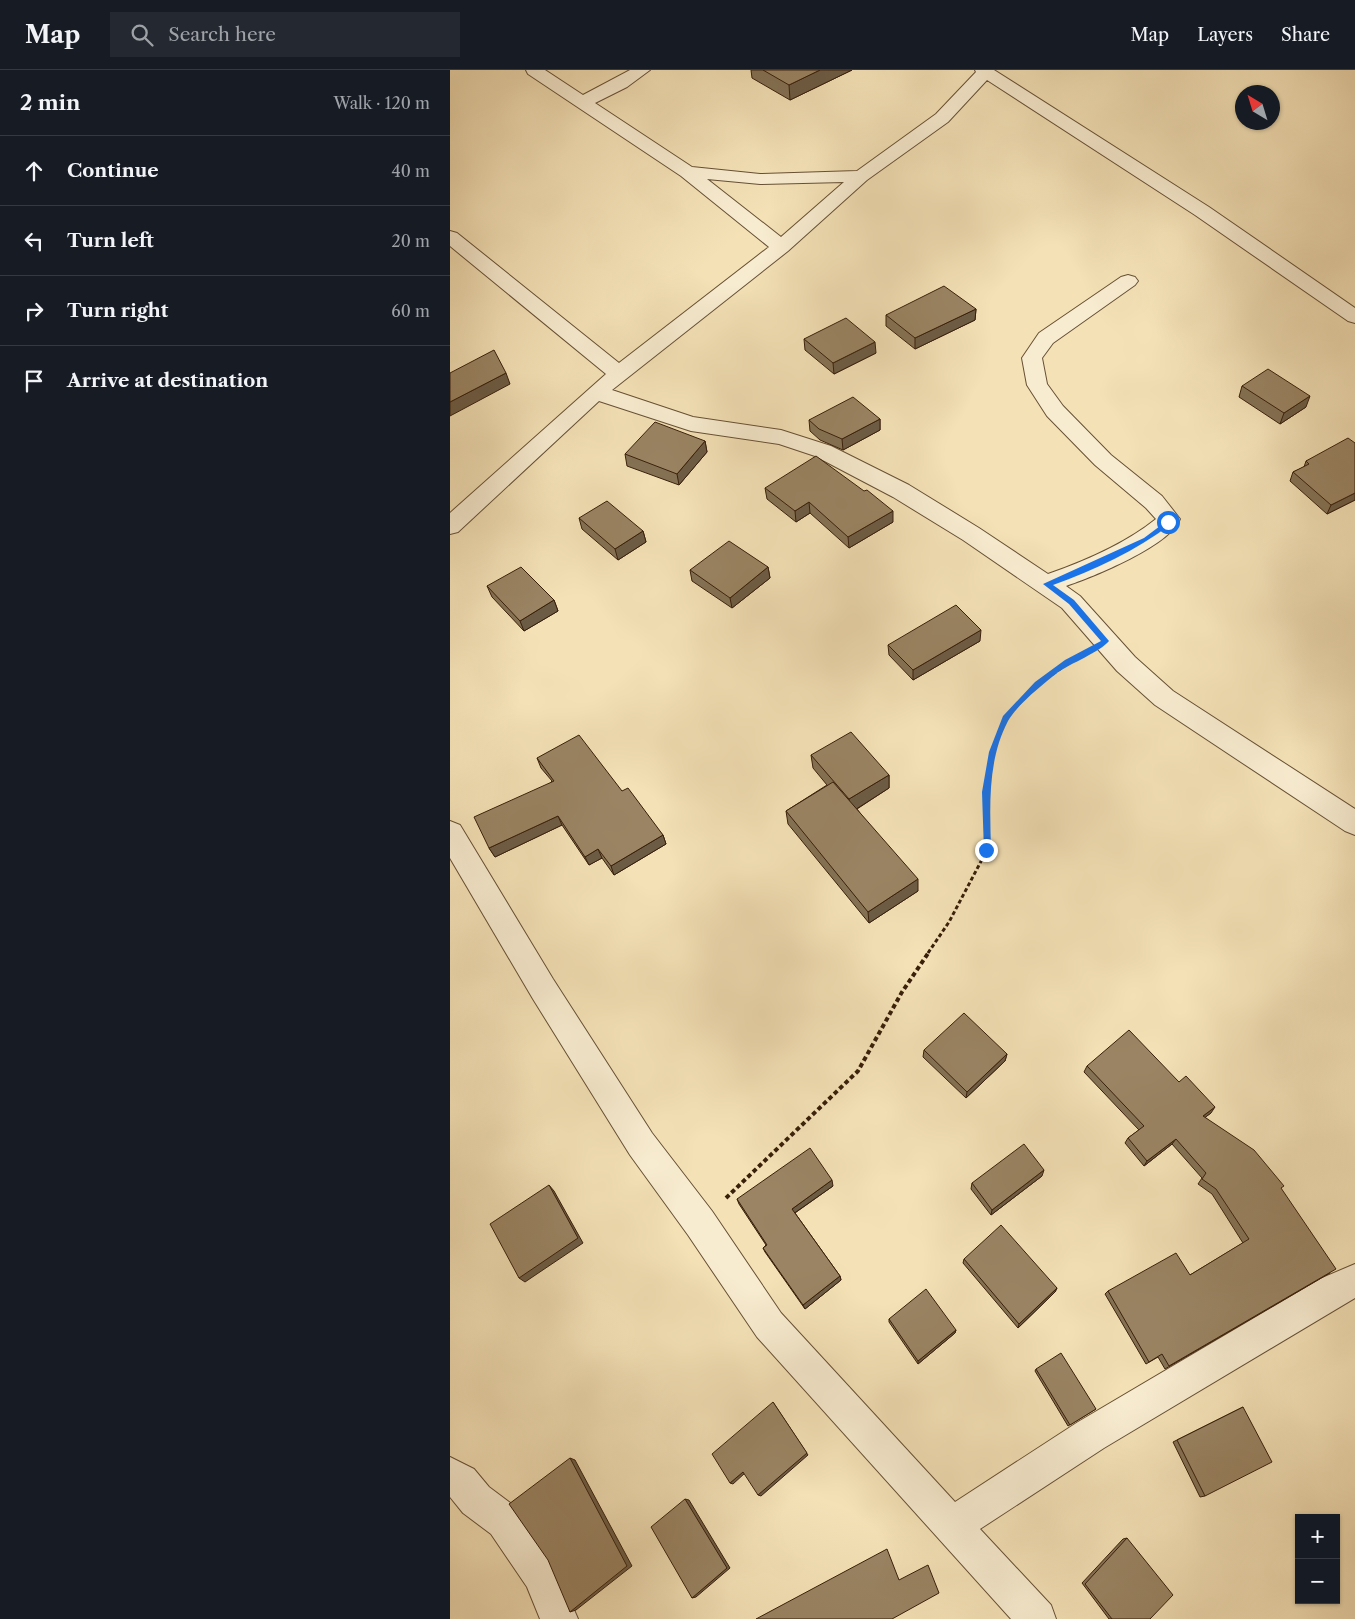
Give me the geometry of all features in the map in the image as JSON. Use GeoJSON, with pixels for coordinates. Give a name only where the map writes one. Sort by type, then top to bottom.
{"type":"FeatureCollection","features":[{"type":"Feature","properties":{"kind":"street"},"geometry":{"type":"LineString","coordinates":[[534,70],[687,172],[781,247]]}},
{"type":"Feature","properties":{"kind":"street"},"geometry":{"type":"LineString","coordinates":[[583,102],[642,70]]}},
{"type":"Feature","properties":{"kind":"street"},"geometry":{"type":"LineString","coordinates":[[450,526],[596,392],[781,247],[861,176],[942,118],[985,71],[1202,211],[1355,317]]}},
{"type":"Feature","properties":{"kind":"street"},"geometry":{"type":"LineString","coordinates":[[687,172],[760,179],[861,176]]}},
{"type":"Feature","properties":{"kind":"street"},"geometry":{"type":"LineString","coordinates":[[450,237],[619,374]]}},
{"type":"Feature","properties":{"kind":"street"},"geometry":{"type":"LineString","coordinates":[[1047,584],[1075,574],[1146,540],[1168,522],[1169,519],[1154,502],[1103,460],[1055,411],[1036,385],[1032,358],[1046,338],[1128,281]]}},
{"type":"Feature","properties":{"kind":"street"},"geometry":{"type":"LineString","coordinates":[[596,392],[674,420],[706,427],[781,437],[823,451],[902,491],[1047,584],[1071,602],[1106,641],[1164,698],[1355,823]]}},
{"type":"Feature","properties":{"kind":"street"},"geometry":{"type":"LineString","coordinates":[[450,833],[538,981],[641,1144],[700,1223],[770,1325],[1036,1619]]}},
{"type":"Feature","properties":{"kind":"street"},"geometry":{"type":"LineString","coordinates":[[951,1526],[1091,1435],[1334,1290],[1355,1281]]}},
{"type":"Feature","properties":{"kind":"street"},"geometry":{"type":"LineString","coordinates":[[450,1474],[461,1482],[476,1500],[504,1521],[540,1574],[559,1619]]}},
{"type":"Feature","properties":{"kind":"path"},"geometry":{"type":"LineString","coordinates":[[700,1223],[858,1071],[902,992],[949,922],[986,850],[986,792],[992,752],[1005,718],[1038,684],[1067,662],[1106,641]]}},
{"type":"Feature","properties":{"kind":"building"},"geometry":{"type":"Polygon","coordinates":[[[763,70],[820,70],[789,85],[763,70]]]}},
{"type":"Feature","properties":{"kind":"building"},"geometry":{"type":"Polygon","coordinates":[[[944,286],[976,309],[915,338],[886,315],[944,286]]]}},
{"type":"Feature","properties":{"kind":"building"},"geometry":{"type":"Polygon","coordinates":[[[846,318],[875,342],[833,363],[804,339],[846,318]]]}},
{"type":"Feature","properties":{"kind":"building"},"geometry":{"type":"Polygon","coordinates":[[[494,350],[506,373],[450,402],[450,373],[494,350]]]}},
{"type":"Feature","properties":{"kind":"building"},"geometry":{"type":"Polygon","coordinates":[[[1268,369],[1310,396],[1284,413],[1242,386],[1268,369]]]}},
{"type":"Feature","properties":{"kind":"building"},"geometry":{"type":"Polygon","coordinates":[[[853,397],[880,419],[842,439],[819,429],[809,420],[853,397]]]}},
{"type":"Feature","properties":{"kind":"building"},"geometry":{"type":"Polygon","coordinates":[[[655,422],[705,441],[677,474],[625,454],[655,422]]]}},
{"type":"Feature","properties":{"kind":"building"},"geometry":{"type":"Polygon","coordinates":[[[1348,438],[1355,443],[1355,493],[1331,505],[1293,472],[1309,464],[1306,461],[1348,438]]]}},
{"type":"Feature","properties":{"kind":"building"},"geometry":{"type":"Polygon","coordinates":[[[816,456],[864,491],[867,490],[893,511],[848,537],[809,502],[795,511],[765,488],[816,456]]]}},
{"type":"Feature","properties":{"kind":"building"},"geometry":{"type":"Polygon","coordinates":[[[607,501],[643,531],[615,549],[579,518],[607,501]]]}},
{"type":"Feature","properties":{"kind":"building"},"geometry":{"type":"Polygon","coordinates":[[[729,541],[768,567],[730,598],[690,570],[729,541]]]}},
{"type":"Feature","properties":{"kind":"building"},"geometry":{"type":"Polygon","coordinates":[[[521,567],[554,600],[520,621],[487,586],[521,567]]]}},
{"type":"Feature","properties":{"kind":"building"},"geometry":{"type":"Polygon","coordinates":[[[956,605],[981,630],[913,670],[888,645],[956,605]]]}},
{"type":"Feature","properties":{"kind":"building"},"geometry":{"type":"Polygon","coordinates":[[[851,732],[889,775],[849,799],[811,755],[851,732]]]}},
{"type":"Feature","properties":{"kind":"building"},"geometry":{"type":"Polygon","coordinates":[[[579,735],[622,791],[628,788],[663,835],[611,866],[598,849],[585,857],[558,816],[489,848],[474,817],[554,781],[537,758],[579,735]]]}},
{"type":"Feature","properties":{"kind":"building"},"geometry":{"type":"Polygon","coordinates":[[[833,782],[918,879],[868,912],[786,811],[833,782]]]}},
{"type":"Feature","properties":{"kind":"building"},"geometry":{"type":"Polygon","coordinates":[[[964,1013],[1007,1054],[967,1092],[924,1050],[964,1013]]]}},
{"type":"Feature","properties":{"kind":"building"},"geometry":{"type":"Polygon","coordinates":[[[1129,1030],[1179,1082],[1186,1076],[1215,1107],[1203,1116],[1254,1150],[1284,1186],[1281,1188],[1336,1269],[1169,1366],[1162,1354],[1149,1362],[1108,1291],[1176,1253],[1190,1275],[1249,1239],[1216,1189],[1202,1179],[1206,1173],[1176,1139],[1147,1161],[1128,1138],[1144,1126],[1087,1066],[1129,1030]]]}},
{"type":"Feature","properties":{"kind":"building"},"geometry":{"type":"Polygon","coordinates":[[[1024,1144],[1044,1170],[992,1210],[972,1183],[1024,1144]]]}},
{"type":"Feature","properties":{"kind":"building"},"geometry":{"type":"Polygon","coordinates":[[[810,1148],[832,1180],[792,1209],[840,1276],[803,1305],[763,1248],[767,1245],[737,1199],[810,1148]]]}},
{"type":"Feature","properties":{"kind":"building"},"geometry":{"type":"Polygon","coordinates":[[[549,1185],[578,1238],[519,1278],[490,1224],[549,1185]]]}},
{"type":"Feature","properties":{"kind":"building"},"geometry":{"type":"Polygon","coordinates":[[[1001,1225],[1057,1288],[1019,1324],[964,1259],[1001,1225]]]}},
{"type":"Feature","properties":{"kind":"building"},"geometry":{"type":"Polygon","coordinates":[[[926,1289],[956,1330],[918,1361],[889,1319],[926,1289]]]}},
{"type":"Feature","properties":{"kind":"building"},"geometry":{"type":"Polygon","coordinates":[[[1061,1353],[1096,1409],[1070,1425],[1036,1369],[1061,1353]]]}},
{"type":"Feature","properties":{"kind":"building"},"geometry":{"type":"Polygon","coordinates":[[[773,1402],[807,1453],[758,1495],[743,1472],[730,1483],[712,1454],[773,1402]]]}},
{"type":"Feature","properties":{"kind":"building"},"geometry":{"type":"Polygon","coordinates":[[[1243,1407],[1272,1462],[1205,1496],[1177,1440],[1243,1407]]]}},
{"type":"Feature","properties":{"kind":"building"},"geometry":{"type":"Polygon","coordinates":[[[570,1458],[627,1566],[570,1612],[548,1560],[509,1504],[570,1458]]]}},
{"type":"Feature","properties":{"kind":"building"},"geometry":{"type":"Polygon","coordinates":[[[685,1499],[727,1568],[692,1598],[651,1527],[685,1499]]]}},
{"type":"Feature","properties":{"kind":"building"},"geometry":{"type":"Polygon","coordinates":[[[1127,1538],[1173,1595],[1150,1619],[1112,1619],[1085,1584],[1127,1538]]]}},
{"type":"Feature","properties":{"kind":"building"},"geometry":{"type":"Polygon","coordinates":[[[887,1549],[899,1580],[928,1565],[939,1593],[892,1619],[756,1619],[887,1549]]]}},
{"type":"Feature","properties":{"kind":"route"},"geometry":{"type":"LineString","coordinates":[[986,850],[986,792],[992,752],[1005,718],[1038,684],[1067,662],[1106,641],[1071,602],[1047,584],[1075,574],[1146,540],[1168,522]]}}]}
